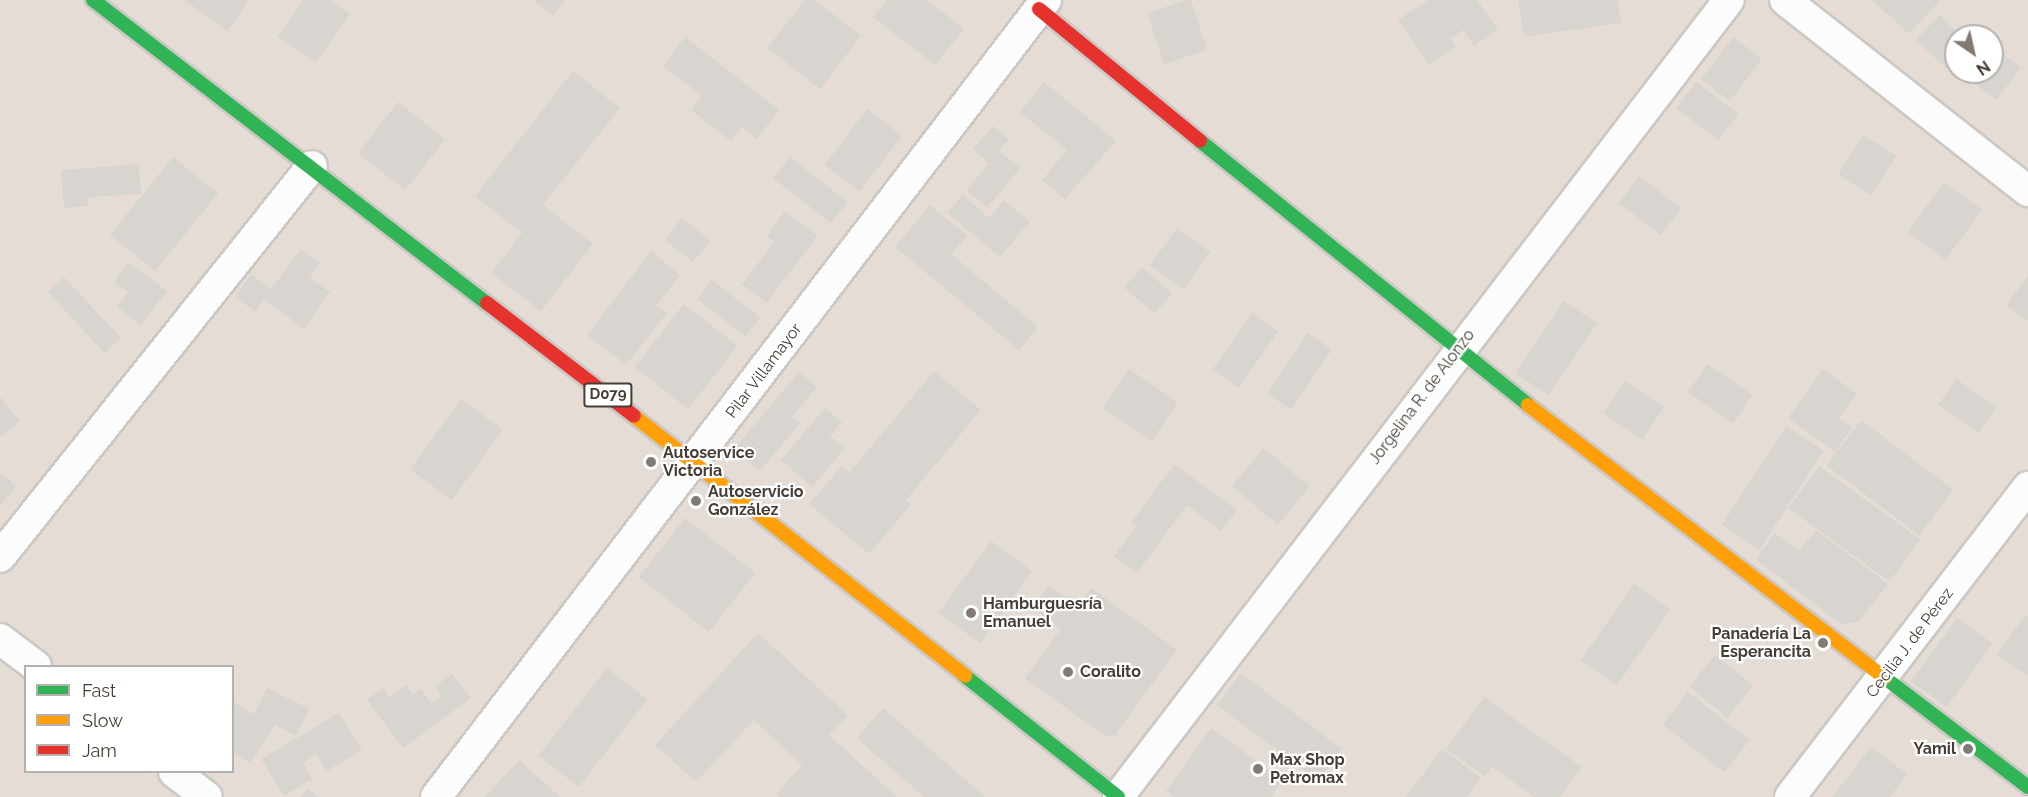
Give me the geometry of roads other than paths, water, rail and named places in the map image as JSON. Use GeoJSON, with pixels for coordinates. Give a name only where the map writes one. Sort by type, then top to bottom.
{"type":"FeatureCollection","features":[{"type":"Feature","properties":{"kind":"main road","name":"D079"},"geometry":{"type":"LineString","coordinates":[[93,0],[312,166],[694,462],[1118,797]]}},
{"type":"Feature","properties":{"kind":"main road"},"geometry":{"type":"LineString","coordinates":[[1042,4],[1457,351],[2028,787]]}},
{"type":"Feature","properties":{"kind":"street","name":"Jorgelina R. de Alonzo"},"geometry":{"type":"LineString","coordinates":[[1118,797],[1457,351],[1729,0]]}},
{"type":"Feature","properties":{"kind":"street"},"geometry":{"type":"LineString","coordinates":[[1785,0],[2028,191]]}},
{"type":"Feature","properties":{"kind":"street","name":"Pilar Villamayor"},"geometry":{"type":"LineString","coordinates":[[436,797],[1042,4]]}},
{"type":"Feature","properties":{"kind":"street"},"geometry":{"type":"LineString","coordinates":[[0,557],[312,166]]}},
{"type":"Feature","properties":{"kind":"street","name":"Cecilia J. de Pérez"},"geometry":{"type":"LineString","coordinates":[[1790,797],[1884,678],[2028,487]]}},
{"type":"Feature","properties":{"kind":"street"},"geometry":{"type":"LineString","coordinates":[[0,639],[35,665]]}},
{"type":"Feature","properties":{"kind":"street"},"geometry":{"type":"LineString","coordinates":[[177,773],[207,797]]}},
{"type":"Feature","properties":{"kind":"place","name":"Autoservice Victoria"},"geometry":{"type":"Point","coordinates":[651,462]}},
{"type":"Feature","properties":{"kind":"place","name":"Autoservicio González"},"geometry":{"type":"Point","coordinates":[696,501]}},
{"type":"Feature","properties":{"kind":"place","name":"Hamburguesría Emanuel"},"geometry":{"type":"Point","coordinates":[971,613]}},
{"type":"Feature","properties":{"kind":"place","name":"Panadería La Esperancita"},"geometry":{"type":"Point","coordinates":[1823,643]}},
{"type":"Feature","properties":{"kind":"place","name":"Coralito"},"geometry":{"type":"Point","coordinates":[1068,672]}},
{"type":"Feature","properties":{"kind":"place","name":"Yamil"},"geometry":{"type":"Point","coordinates":[1968,749]}},
{"type":"Feature","properties":{"kind":"place","name":"Max Shop Petromax"},"geometry":{"type":"Point","coordinates":[1258,769]}}]}
